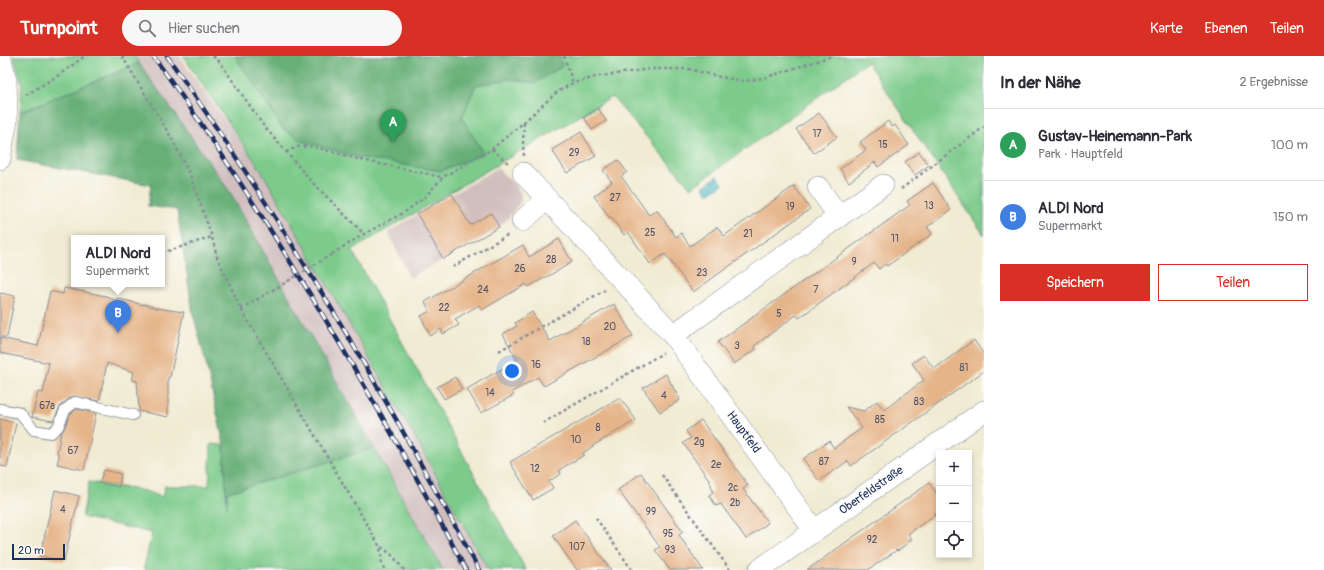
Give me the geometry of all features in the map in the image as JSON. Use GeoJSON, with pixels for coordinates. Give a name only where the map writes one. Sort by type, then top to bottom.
{"type":"FeatureCollection","features":[{"type":"Feature","properties":{"kind":"street"},"geometry":{"type":"LineString","coordinates":[[0,56],[6,81],[7,107],[7,119],[0,159]]}},
{"type":"Feature","properties":{"kind":"street","name":"Hauptfeld"},"geometry":{"type":"LineString","coordinates":[[522,173],[623,280],[676,339],[814,530]]}},
{"type":"Feature","properties":{"kind":"street"},"geometry":{"type":"LineString","coordinates":[[676,339],[883,185]]}},
{"type":"Feature","properties":{"kind":"street"},"geometry":{"type":"LineString","coordinates":[[818,187],[839,217]]}},
{"type":"Feature","properties":{"kind":"street"},"geometry":{"type":"LineString","coordinates":[[522,221],[547,199]]}},
{"type":"Feature","properties":{"kind":"street","name":"Oberfeldstraße"},"geometry":{"type":"LineString","coordinates":[[759,570],[984,411]]}},
{"type":"Feature","properties":{"kind":"lane"},"geometry":{"type":"LineString","coordinates":[[0,410],[20,413],[34,430],[51,433],[58,427],[65,410],[75,402],[133,415]]}},
{"type":"Feature","properties":{"kind":"path"},"geometry":{"type":"LineString","coordinates":[[7,107],[59,75],[85,56]]}},
{"type":"Feature","properties":{"kind":"path"},"geometry":{"type":"LineString","coordinates":[[122,56],[172,140],[191,177],[212,237],[217,257],[241,309],[380,547],[382,564],[385,570]]}},
{"type":"Feature","properties":{"kind":"path"},"geometry":{"type":"LineString","coordinates":[[212,56],[219,62],[263,125],[286,152],[312,182],[364,234]]}},
{"type":"Feature","properties":{"kind":"path"},"geometry":{"type":"LineString","coordinates":[[564,56],[573,83]]}},
{"type":"Feature","properties":{"kind":"path"},"geometry":{"type":"LineString","coordinates":[[241,309],[364,234],[405,212],[424,198],[443,177],[492,149],[557,92],[573,83],[600,76],[651,69],[690,69],[720,77],[744,81],[764,78],[832,56]]}},
{"type":"Feature","properties":{"kind":"path"},"geometry":{"type":"LineString","coordinates":[[522,173],[524,156],[522,144],[524,122]]}},
{"type":"Feature","properties":{"kind":"path"},"geometry":{"type":"LineString","coordinates":[[883,185],[898,191],[984,127]]}},
{"type":"Feature","properties":{"kind":"path"},"geometry":{"type":"LineString","coordinates":[[286,152],[297,147],[311,146],[362,160],[443,177]]}},
{"type":"Feature","properties":{"kind":"path"},"geometry":{"type":"LineString","coordinates":[[453,267],[512,232],[522,221]]}},
{"type":"Feature","properties":{"kind":"path"},"geometry":{"type":"LineString","coordinates":[[165,252],[212,237]]}},
{"type":"Feature","properties":{"kind":"path"},"geometry":{"type":"LineString","coordinates":[[499,351],[623,280]]}},
{"type":"Feature","properties":{"kind":"path"},"geometry":{"type":"LineString","coordinates":[[543,423],[676,339]]}},
{"type":"Feature","properties":{"kind":"path"},"geometry":{"type":"LineString","coordinates":[[662,475],[730,570]]}},
{"type":"Feature","properties":{"kind":"path"},"geometry":{"type":"LineString","coordinates":[[596,518],[632,570]]}},
{"type":"Feature","properties":{"kind":"path"},"geometry":{"type":"LineString","coordinates":[[380,547],[391,554],[404,570]]}},
{"type":"Feature","properties":{"kind":"shaded area"},"geometry":{"type":"Polygon","coordinates":[[[134,56],[179,56],[262,172],[421,448],[488,570],[443,570],[230,192],[134,56]]]}},
{"type":"Feature","properties":{"kind":"shaded area"},"geometry":{"type":"Polygon","coordinates":[[[497,168],[515,185],[521,194],[521,201],[510,216],[497,229],[410,278],[388,232],[497,168]]]}},
{"type":"Feature","properties":{"kind":"green space"},"geometry":{"type":"Polygon","coordinates":[[[13,56],[134,56],[139,63],[20,112],[22,85],[13,56]]]}},
{"type":"Feature","properties":{"kind":"green space"},"geometry":{"type":"Polygon","coordinates":[[[183,56],[984,56],[984,235],[867,62],[691,188],[612,97],[352,250],[526,570],[488,570],[421,448],[262,172],[183,56]]]}},
{"type":"Feature","properties":{"kind":"green space"},"geometry":{"type":"Polygon","coordinates":[[[235,56],[559,56],[562,66],[535,83],[510,79],[476,85],[462,118],[484,153],[441,171],[356,157],[300,140],[283,129],[235,56]]]}},
{"type":"Feature","properties":{"kind":"green space"},"geometry":{"type":"Polygon","coordinates":[[[139,63],[230,192],[374,448],[226,493],[224,445],[205,359],[193,314],[177,210],[148,206],[151,185],[17,160],[20,112],[139,63]]]}},
{"type":"Feature","properties":{"kind":"green space"},"geometry":{"type":"Polygon","coordinates":[[[211,444],[224,445],[227,508],[227,492],[374,448],[443,570],[146,570],[144,568],[152,533],[82,517],[89,482],[145,491],[162,497],[165,486],[209,486],[211,444]]]}},
{"type":"Feature","properties":{"kind":"water"},"geometry":{"type":"Polygon","coordinates":[[[717,176],[723,184],[708,194],[703,187],[717,176]]]}},
{"type":"Feature","properties":{"kind":"building"},"geometry":{"type":"Polygon","coordinates":[[[598,108],[606,121],[592,130],[584,117],[598,108]]]}},
{"type":"Feature","properties":{"kind":"building"},"geometry":{"type":"Polygon","coordinates":[[[819,113],[837,137],[814,153],[796,129],[819,113]]]}},
{"type":"Feature","properties":{"kind":"building"},"geometry":{"type":"Polygon","coordinates":[[[888,121],[892,127],[895,125],[909,145],[878,167],[875,162],[849,182],[840,169],[866,150],[860,142],[888,121]]]}},
{"type":"Feature","properties":{"kind":"building"},"geometry":{"type":"Polygon","coordinates":[[[581,132],[596,156],[567,173],[552,150],[581,132]]]}},
{"type":"Feature","properties":{"kind":"building"},"geometry":{"type":"Polygon","coordinates":[[[919,152],[929,165],[915,175],[905,162],[919,152]]]}},
{"type":"Feature","properties":{"kind":"building"},"geometry":{"type":"Polygon","coordinates":[[[618,160],[627,172],[621,176],[649,215],[657,210],[676,237],[681,233],[690,246],[717,227],[724,236],[794,186],[810,209],[693,292],[665,254],[650,264],[628,232],[624,235],[594,196],[612,182],[603,170],[618,160]]]}},
{"type":"Feature","properties":{"kind":"building"},"geometry":{"type":"Polygon","coordinates":[[[933,183],[951,210],[927,227],[932,234],[887,266],[885,264],[879,269],[874,263],[799,318],[796,315],[754,346],[756,349],[734,364],[718,342],[910,205],[907,201],[933,183]]]}},
{"type":"Feature","properties":{"kind":"building"},"geometry":{"type":"Polygon","coordinates":[[[452,194],[470,225],[491,213],[499,227],[443,259],[417,214],[452,194]]]}},
{"type":"Feature","properties":{"kind":"building"},"geometry":{"type":"Polygon","coordinates":[[[559,239],[572,262],[528,287],[526,284],[482,310],[479,305],[455,319],[459,325],[443,334],[441,329],[430,336],[421,316],[430,311],[425,302],[523,245],[529,257],[559,239]]]}},
{"type":"Feature","properties":{"kind":"building"},"geometry":{"type":"Polygon","coordinates":[[[64,288],[106,296],[117,301],[117,298],[156,308],[184,312],[170,377],[168,377],[168,417],[139,411],[137,381],[132,380],[134,372],[107,363],[99,401],[73,396],[61,405],[53,421],[32,417],[38,392],[43,393],[49,363],[0,353],[0,338],[38,346],[50,291],[63,294],[64,288]]]}},
{"type":"Feature","properties":{"kind":"building"},"geometry":{"type":"Polygon","coordinates":[[[0,293],[15,296],[7,337],[0,337],[0,293]]]}},
{"type":"Feature","properties":{"kind":"building"},"geometry":{"type":"Polygon","coordinates":[[[614,304],[633,336],[544,386],[538,377],[512,392],[514,395],[481,413],[467,389],[517,360],[503,334],[517,326],[515,323],[532,312],[550,341],[614,304]]]}},
{"type":"Feature","properties":{"kind":"building"},"geometry":{"type":"Polygon","coordinates":[[[974,340],[984,355],[984,371],[851,466],[848,461],[819,481],[803,459],[829,441],[834,448],[862,428],[846,407],[864,411],[877,401],[884,410],[924,380],[912,363],[924,355],[934,369],[974,340]]]}},
{"type":"Feature","properties":{"kind":"building"},"geometry":{"type":"Polygon","coordinates":[[[666,374],[680,400],[660,412],[643,388],[666,374]]]}},
{"type":"Feature","properties":{"kind":"building"},"geometry":{"type":"Polygon","coordinates":[[[455,377],[462,389],[444,399],[437,387],[455,377]]]}},
{"type":"Feature","properties":{"kind":"building"},"geometry":{"type":"Polygon","coordinates":[[[620,398],[636,420],[596,444],[583,453],[584,455],[559,470],[561,474],[549,481],[553,488],[533,500],[510,462],[620,398]]]}},
{"type":"Feature","properties":{"kind":"building"},"geometry":{"type":"Polygon","coordinates":[[[77,409],[96,413],[84,470],[57,464],[59,456],[57,452],[61,433],[70,414],[77,409]]]}},
{"type":"Feature","properties":{"kind":"building"},"geometry":{"type":"Polygon","coordinates":[[[0,419],[16,423],[7,467],[0,466],[0,419]]]}},
{"type":"Feature","properties":{"kind":"building"},"geometry":{"type":"Polygon","coordinates":[[[701,420],[748,485],[743,489],[768,523],[746,539],[721,504],[716,506],[709,495],[713,492],[710,481],[683,443],[691,438],[686,431],[701,420]]]}},
{"type":"Feature","properties":{"kind":"building"},"geometry":{"type":"Polygon","coordinates":[[[104,470],[121,474],[119,487],[99,483],[104,470]]]}},
{"type":"Feature","properties":{"kind":"building"},"geometry":{"type":"Polygon","coordinates":[[[641,473],[683,532],[679,535],[703,570],[670,570],[655,550],[660,547],[618,490],[641,473]]]}},
{"type":"Feature","properties":{"kind":"building"},"geometry":{"type":"Polygon","coordinates":[[[929,483],[936,493],[936,514],[908,534],[912,539],[898,551],[897,550],[868,570],[807,570],[929,483]]]}},
{"type":"Feature","properties":{"kind":"building"},"geometry":{"type":"Polygon","coordinates":[[[55,490],[79,496],[64,561],[40,556],[55,490]]]}},
{"type":"Feature","properties":{"kind":"building"},"geometry":{"type":"Polygon","coordinates":[[[575,520],[611,570],[577,570],[553,536],[575,520]]]}},
{"type":"Feature","properties":{"kind":"railway"},"geometry":{"type":"LineString","coordinates":[[153,56],[219,151],[312,297],[391,433],[466,570]]}},
{"type":"Feature","properties":{"kind":"railway"},"geometry":{"type":"LineString","coordinates":[[167,56],[237,158],[304,263],[398,423],[479,570]]}},
{"type":"Feature","properties":{"kind":"place","name":"Gustav-Heinemann-Park"},"geometry":{"type":"Point","coordinates":[393,142]}},
{"type":"Feature","properties":{"kind":"place","name":"ALDI Nord"},"geometry":{"type":"Point","coordinates":[118,333]}}]}
